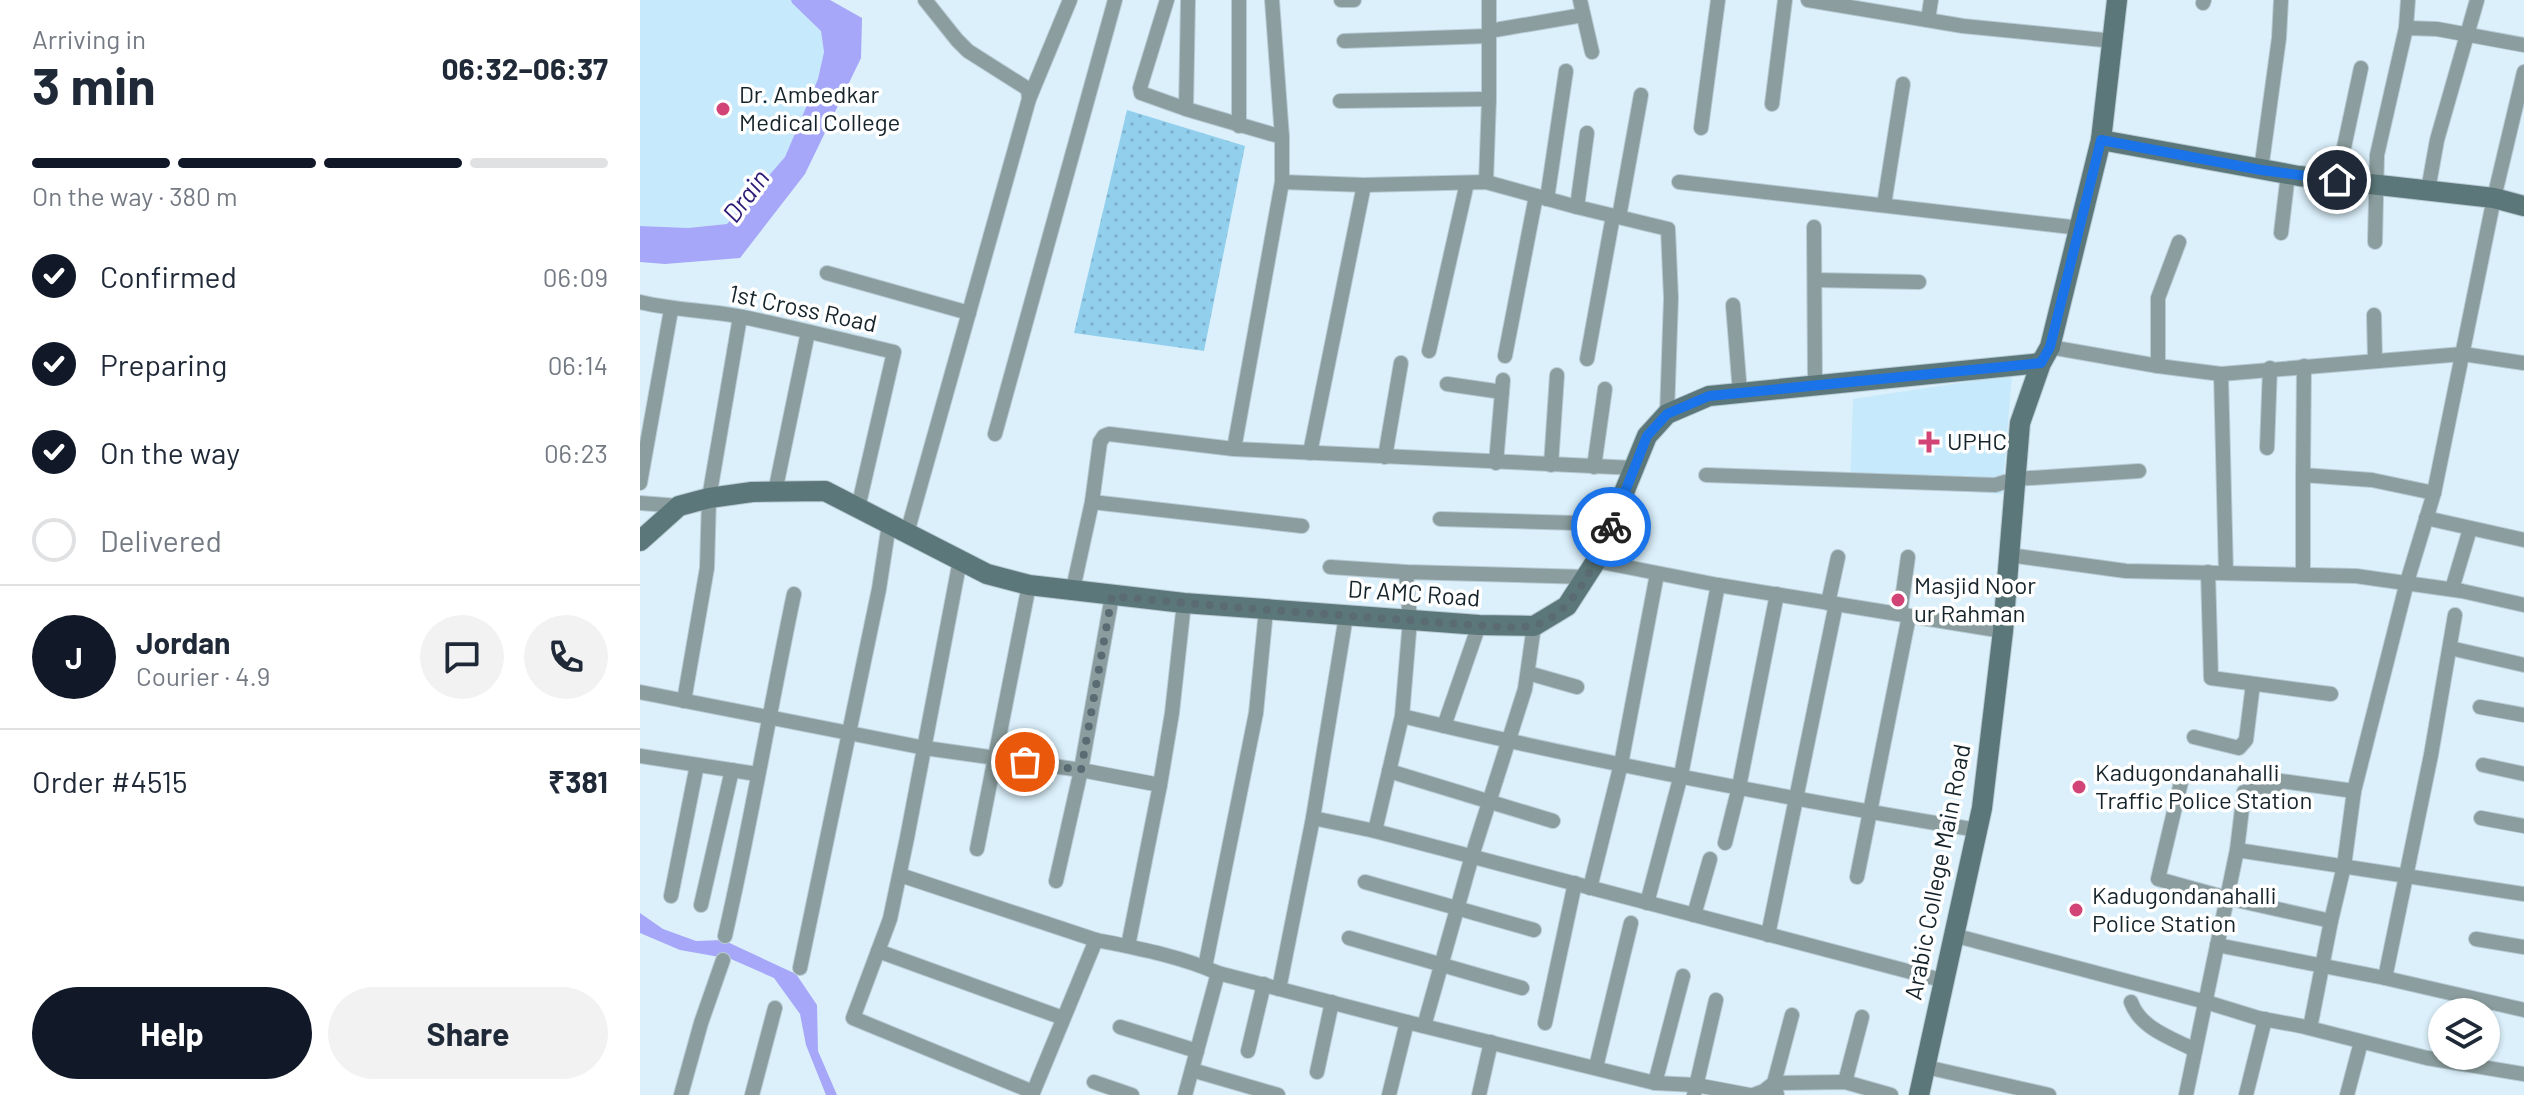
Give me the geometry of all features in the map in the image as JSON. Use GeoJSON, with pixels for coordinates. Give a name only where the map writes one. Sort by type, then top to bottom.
{"type":"FeatureCollection","features":[{"type":"Feature","properties":{"kind":"street"},"geometry":{"type":"LineString","coordinates":[[925,0],[968,51],[1028,89],[1029,99]]}},
{"type":"Feature","properties":{"kind":"street"},"geometry":{"type":"LineString","coordinates":[[800,968],[879,589],[969,313],[1029,99],[1070,0]]}},
{"type":"Feature","properties":{"kind":"street"},"geometry":{"type":"LineString","coordinates":[[995,434],[1115,0]]}},
{"type":"Feature","properties":{"kind":"street"},"geometry":{"type":"LineString","coordinates":[[1167,0],[1140,90],[1147,96],[1186,109],[1282,137]]}},
{"type":"Feature","properties":{"kind":"street"},"geometry":{"type":"LineString","coordinates":[[1186,109],[1188,0]]}},
{"type":"Feature","properties":{"kind":"street"},"geometry":{"type":"LineString","coordinates":[[1239,0],[1239,126]]}},
{"type":"Feature","properties":{"kind":"street"},"geometry":{"type":"LineString","coordinates":[[1234,449],[1282,182],[1282,137],[1272,0]]}},
{"type":"Feature","properties":{"kind":"street"},"geometry":{"type":"LineString","coordinates":[[1341,0],[1354,0]]}},
{"type":"Feature","properties":{"kind":"street"},"geometry":{"type":"LineString","coordinates":[[1486,182],[1489,0]]}},
{"type":"Feature","properties":{"kind":"street"},"geometry":{"type":"LineString","coordinates":[[1701,128],[1718,0]]}},
{"type":"Feature","properties":{"kind":"street"},"geometry":{"type":"LineString","coordinates":[[1772,104],[1785,0]]}},
{"type":"Feature","properties":{"kind":"street"},"geometry":{"type":"LineString","coordinates":[[1808,0],[1928,20],[2114,41]]}},
{"type":"Feature","properties":{"kind":"street"},"geometry":{"type":"LineString","coordinates":[[1928,20],[1931,0]]}},
{"type":"Feature","properties":{"kind":"street","name":"Arabic College Main Road"},"geometry":{"type":"LineString","coordinates":[[1919,1095],[1982,808],[2003,631],[2020,423],[2046,355],[2101,140],[2117,0]]}},
{"type":"Feature","properties":{"kind":"street"},"geometry":{"type":"LineString","coordinates":[[2261,170],[2279,38],[2281,0]]}},
{"type":"Feature","properties":{"kind":"street"},"geometry":{"type":"LineString","coordinates":[[2375,242],[2377,155],[2406,28],[2408,0]]}},
{"type":"Feature","properties":{"kind":"street"},"geometry":{"type":"LineString","coordinates":[[2428,190],[2437,140],[2477,0]]}},
{"type":"Feature","properties":{"kind":"street"},"geometry":{"type":"LineString","coordinates":[[1344,41],[1489,34],[1581,8],[1592,52]]}},
{"type":"Feature","properties":{"kind":"street"},"geometry":{"type":"LineString","coordinates":[[2406,28],[2437,29],[2524,45]]}},
{"type":"Feature","properties":{"kind":"street"},"geometry":{"type":"LineString","coordinates":[[2337,180],[2361,68]]}},
{"type":"Feature","properties":{"kind":"street"},"geometry":{"type":"LineString","coordinates":[[1505,356],[1542,198],[1566,71]]}},
{"type":"Feature","properties":{"kind":"street"},"geometry":{"type":"LineString","coordinates":[[2310,1028],[2344,866],[2354,791],[2407,582],[2434,493],[2494,198],[2524,72]]}},
{"type":"Feature","properties":{"kind":"street"},"geometry":{"type":"LineString","coordinates":[[1884,205],[1903,84]]}},
{"type":"Feature","properties":{"kind":"street"},"geometry":{"type":"LineString","coordinates":[[1587,359],[1641,95]]}},
{"type":"Feature","properties":{"kind":"street"},"geometry":{"type":"LineString","coordinates":[[1340,101],[1489,99]]}},
{"type":"Feature","properties":{"kind":"street"},"geometry":{"type":"LineString","coordinates":[[1577,207],[1587,133]]}},
{"type":"Feature","properties":{"kind":"street"},"geometry":{"type":"LineString","coordinates":[[2101,140],[2261,170],[2494,198],[2524,206]]}},
{"type":"Feature","properties":{"kind":"street"},"geometry":{"type":"LineString","coordinates":[[2281,233],[2288,174]]}},
{"type":"Feature","properties":{"kind":"street"},"geometry":{"type":"LineString","coordinates":[[1282,182],[1364,185],[1486,182],[1668,229],[1671,298],[1667,414]]}},
{"type":"Feature","properties":{"kind":"street"},"geometry":{"type":"LineString","coordinates":[[1679,182],[2080,228]]}},
{"type":"Feature","properties":{"kind":"street"},"geometry":{"type":"LineString","coordinates":[[1429,351],[1467,183]]}},
{"type":"Feature","properties":{"kind":"street"},"geometry":{"type":"LineString","coordinates":[[1310,453],[1364,185]]}},
{"type":"Feature","properties":{"kind":"street"},"geometry":{"type":"LineString","coordinates":[[1814,227],[1815,385]]}},
{"type":"Feature","properties":{"kind":"street"},"geometry":{"type":"LineString","coordinates":[[2158,366],[2158,298],[2179,242]]}},
{"type":"Feature","properties":{"kind":"street"},"geometry":{"type":"LineString","coordinates":[[827,273],[969,313]]}},
{"type":"Feature","properties":{"kind":"street"},"geometry":{"type":"LineString","coordinates":[[1815,280],[1919,282]]}},
{"type":"Feature","properties":{"kind":"street","name":"1st Cross Road"},"geometry":{"type":"LineString","coordinates":[[640,302],[671,310],[689,308],[740,317],[894,352],[858,508]]}},
{"type":"Feature","properties":{"kind":"street"},"geometry":{"type":"LineString","coordinates":[[1733,305],[1740,393]]}},
{"type":"Feature","properties":{"kind":"street"},"geometry":{"type":"LineString","coordinates":[[640,483],[671,310]]}},
{"type":"Feature","properties":{"kind":"street"},"geometry":{"type":"LineString","coordinates":[[2374,315],[2375,360]]}},
{"type":"Feature","properties":{"kind":"street"},"geometry":{"type":"LineString","coordinates":[[684,701],[707,568],[709,498],[740,317]]}},
{"type":"Feature","properties":{"kind":"street"},"geometry":{"type":"LineString","coordinates":[[775,492],[808,332]]}},
{"type":"Feature","properties":{"kind":"street"},"geometry":{"type":"LineString","coordinates":[[1424,1026],[1528,673],[1534,626],[1567,606],[1591,569],[1613,524],[1647,436],[1667,414],[1709,396],[2046,355],[2221,374],[2463,354],[2524,363]]}},
{"type":"Feature","properties":{"kind":"street"},"geometry":{"type":"LineString","coordinates":[[1385,457],[1401,363]]}},
{"type":"Feature","properties":{"kind":"street"},"geometry":{"type":"LineString","coordinates":[[2303,574],[2304,366]]}},
{"type":"Feature","properties":{"kind":"street"},"geometry":{"type":"LineString","coordinates":[[2267,448],[2270,368]]}},
{"type":"Feature","properties":{"kind":"street"},"geometry":{"type":"LineString","coordinates":[[2221,374],[2226,573]]}},
{"type":"Feature","properties":{"kind":"street"},"geometry":{"type":"LineString","coordinates":[[1551,465],[1557,375]]}},
{"type":"Feature","properties":{"kind":"street"},"geometry":{"type":"LineString","coordinates":[[1447,384],[1502,386],[1496,463]]}},
{"type":"Feature","properties":{"kind":"street"},"geometry":{"type":"LineString","coordinates":[[1594,467],[1605,389]]}},
{"type":"Feature","properties":{"kind":"street"},"geometry":{"type":"LineString","coordinates":[[1073,589],[1092,502],[1100,442],[1109,434],[1234,449],[1635,468]]}},
{"type":"Feature","properties":{"kind":"street"},"geometry":{"type":"LineString","coordinates":[[1706,475],[1995,485],[2015,479],[2139,471]]}},
{"type":"Feature","properties":{"kind":"street"},"geometry":{"type":"LineString","coordinates":[[2303,475],[2372,480],[2434,493]]}},
{"type":"Feature","properties":{"kind":"street","name":"Dr AMC Road"},"geometry":{"type":"LineString","coordinates":[[679,506],[752,492],[825,491],[987,574],[1029,585],[1266,610],[1534,626]]}},
{"type":"Feature","properties":{"kind":"street"},"geometry":{"type":"LineString","coordinates":[[1092,502],[1302,526]]}},
{"type":"Feature","properties":{"kind":"street"},"geometry":{"type":"LineString","coordinates":[[640,503],[679,506]]}},
{"type":"Feature","properties":{"kind":"street"},"geometry":{"type":"LineString","coordinates":[[640,541],[679,506]]}},
{"type":"Feature","properties":{"kind":"street"},"geometry":{"type":"LineString","coordinates":[[2426,518],[2524,540]]}},
{"type":"Feature","properties":{"kind":"street"},"geometry":{"type":"LineString","coordinates":[[1440,519],[1613,524]]}},
{"type":"Feature","properties":{"kind":"street"},"geometry":{"type":"LineString","coordinates":[[2452,589],[2470,529]]}},
{"type":"Feature","properties":{"kind":"street"},"geometry":{"type":"LineString","coordinates":[[2009,555],[2126,571],[2356,576],[2452,589],[2524,605]]}},
{"type":"Feature","properties":{"kind":"street"},"geometry":{"type":"LineString","coordinates":[[1768,935],[1797,799],[1838,557]]}},
{"type":"Feature","properties":{"kind":"street"},"geometry":{"type":"LineString","coordinates":[[1857,877],[1905,615],[1908,557]]}},
{"type":"Feature","properties":{"kind":"street"},"geometry":{"type":"LineString","coordinates":[[960,560],[890,919],[853,1018],[1033,1093],[1096,940]]}},
{"type":"Feature","properties":{"kind":"street"},"geometry":{"type":"LineString","coordinates":[[1330,567],[1406,572],[1591,569],[1657,574],[2003,631]]}},
{"type":"Feature","properties":{"kind":"street"},"geometry":{"type":"LineString","coordinates":[[1375,831],[1402,716],[1410,620],[1406,572]]}},
{"type":"Feature","properties":{"kind":"street"},"geometry":{"type":"LineString","coordinates":[[2208,572],[2211,678],[2331,694]]}},
{"type":"Feature","properties":{"kind":"street"},"geometry":{"type":"LineString","coordinates":[[1590,888],[1621,764],[1657,574]]}},
{"type":"Feature","properties":{"kind":"street"},"geometry":{"type":"LineString","coordinates":[[977,849],[1029,585]]}},
{"type":"Feature","properties":{"kind":"street"},"geometry":{"type":"LineString","coordinates":[[1647,903],[1681,775],[1718,585]]}},
{"type":"Feature","properties":{"kind":"street"},"geometry":{"type":"LineString","coordinates":[[725,936],[794,594]]}},
{"type":"Feature","properties":{"kind":"street"},"geometry":{"type":"LineString","coordinates":[[1725,843],[1777,594]]}},
{"type":"Feature","properties":{"kind":"street"},"geometry":{"type":"LineString","coordinates":[[1056,881],[1081,770],[1112,596]]}},
{"type":"Feature","properties":{"kind":"street"},"geometry":{"type":"LineString","coordinates":[[1128,946],[1172,713],[1184,603]]}},
{"type":"Feature","properties":{"kind":"street"},"geometry":{"type":"LineString","coordinates":[[1185,1095],[1197,1051],[1256,713],[1266,610]]}},
{"type":"Feature","properties":{"kind":"street"},"geometry":{"type":"LineString","coordinates":[[2385,978],[2431,755],[2455,615]]}},
{"type":"Feature","properties":{"kind":"street"},"geometry":{"type":"LineString","coordinates":[[1248,1051],[1272,986],[1313,818],[1346,616]]}},
{"type":"Feature","properties":{"kind":"street"},"geometry":{"type":"LineString","coordinates":[[1444,726],[1479,625]]}},
{"type":"Feature","properties":{"kind":"street"},"geometry":{"type":"LineString","coordinates":[[2450,648],[2524,665]]}},
{"type":"Feature","properties":{"kind":"street"},"geometry":{"type":"LineString","coordinates":[[1528,673],[1577,687]]}},
{"type":"Feature","properties":{"kind":"street"},"geometry":{"type":"LineString","coordinates":[[2194,737],[2239,748],[2246,740],[2253,684]]}},
{"type":"Feature","properties":{"kind":"street"},"geometry":{"type":"LineString","coordinates":[[640,692],[925,748],[1081,770],[1160,785]]}},
{"type":"Feature","properties":{"kind":"street"},"geometry":{"type":"LineString","coordinates":[[2480,707],[2524,715]]}},
{"type":"Feature","properties":{"kind":"street"},"geometry":{"type":"LineString","coordinates":[[1402,716],[1508,742],[1797,799],[1977,830]]}},
{"type":"Feature","properties":{"kind":"street"},"geometry":{"type":"LineString","coordinates":[[640,756],[757,774]]}},
{"type":"Feature","properties":{"kind":"street"},"geometry":{"type":"LineString","coordinates":[[671,896],[697,765]]}},
{"type":"Feature","properties":{"kind":"street"},"geometry":{"type":"LineString","coordinates":[[2483,765],[2524,774]]}},
{"type":"Feature","properties":{"kind":"street"},"geometry":{"type":"LineString","coordinates":[[701,905],[732,770]]}},
{"type":"Feature","properties":{"kind":"street"},"geometry":{"type":"LineString","coordinates":[[1389,771],[1553,821]]}},
{"type":"Feature","properties":{"kind":"street"},"geometry":{"type":"LineString","coordinates":[[2182,778],[2158,879],[2331,921]]}},
{"type":"Feature","properties":{"kind":"street"},"geometry":{"type":"LineString","coordinates":[[2186,1095],[2237,850],[2244,792],[2276,785],[2281,781],[2354,791]]}},
{"type":"Feature","properties":{"kind":"street"},"geometry":{"type":"LineString","coordinates":[[1313,818],[1472,856],[1945,981]]}},
{"type":"Feature","properties":{"kind":"street"},"geometry":{"type":"LineString","coordinates":[[2481,818],[2524,826]]}},
{"type":"Feature","properties":{"kind":"street"},"geometry":{"type":"LineString","coordinates":[[2237,850],[2524,894]]}},
{"type":"Feature","properties":{"kind":"street"},"geometry":{"type":"LineString","coordinates":[[1694,915],[1710,859]]}},
{"type":"Feature","properties":{"kind":"street"},"geometry":{"type":"LineString","coordinates":[[900,875],[1096,940],[1655,1083],[1751,1095],[1776,1089],[1845,1082],[1891,1095]]}},
{"type":"Feature","properties":{"kind":"street"},"geometry":{"type":"LineString","coordinates":[[1365,882],[1534,930]]}},
{"type":"Feature","properties":{"kind":"street"},"geometry":{"type":"LineString","coordinates":[[1545,1023],[1575,883]]}},
{"type":"Feature","properties":{"kind":"street"},"geometry":{"type":"LineString","coordinates":[[1596,1067],[1631,923]]}},
{"type":"Feature","properties":{"kind":"street"},"geometry":{"type":"LineString","coordinates":[[1953,935],[2265,1019],[2427,1058],[2524,1074]]}},
{"type":"Feature","properties":{"kind":"street"},"geometry":{"type":"LineString","coordinates":[[1349,938],[1522,988]]}},
{"type":"Feature","properties":{"kind":"street"},"geometry":{"type":"LineString","coordinates":[[2476,939],[2524,947]]}},
{"type":"Feature","properties":{"kind":"street"},"geometry":{"type":"LineString","coordinates":[[2217,945],[2524,1008]]}},
{"type":"Feature","properties":{"kind":"street"},"geometry":{"type":"LineString","coordinates":[[878,951],[1063,1018]]}},
{"type":"Feature","properties":{"kind":"street"},"geometry":{"type":"LineString","coordinates":[[681,1095],[723,960]]}},
{"type":"Feature","properties":{"kind":"street"},"geometry":{"type":"LineString","coordinates":[[1655,1083],[1683,976]]}},
{"type":"Feature","properties":{"kind":"street"},"geometry":{"type":"LineString","coordinates":[[1695,1090],[1716,1000]]}},
{"type":"Feature","properties":{"kind":"street"},"geometry":{"type":"LineString","coordinates":[[1317,1072],[1332,1002]]}},
{"type":"Feature","properties":{"kind":"street"},"geometry":{"type":"LineString","coordinates":[[2131,1002],[2142,1022],[2195,1050]]}},
{"type":"Feature","properties":{"kind":"street"},"geometry":{"type":"LineString","coordinates":[[752,1095],[775,1008]]}},
{"type":"Feature","properties":{"kind":"street"},"geometry":{"type":"LineString","coordinates":[[1776,1089],[1792,1015]]}},
{"type":"Feature","properties":{"kind":"street"},"geometry":{"type":"LineString","coordinates":[[1845,1082],[1862,1017]]}},
{"type":"Feature","properties":{"kind":"street"},"geometry":{"type":"LineString","coordinates":[[2246,1095],[2265,1019]]}},
{"type":"Feature","properties":{"kind":"street"},"geometry":{"type":"LineString","coordinates":[[1389,1095],[1407,1022]]}},
{"type":"Feature","properties":{"kind":"street"},"geometry":{"type":"LineString","coordinates":[[1120,1027],[1197,1051]]}},
{"type":"Feature","properties":{"kind":"street"},"geometry":{"type":"LineString","coordinates":[[1479,1095],[1491,1042]]}},
{"type":"Feature","properties":{"kind":"street"},"geometry":{"type":"LineString","coordinates":[[2347,1095],[2361,1042]]}},
{"type":"Feature","properties":{"kind":"street"},"geometry":{"type":"LineString","coordinates":[[1926,1067],[2049,1095]]}},
{"type":"Feature","properties":{"kind":"street"},"geometry":{"type":"LineString","coordinates":[[1192,1070],[1278,1095]]}},
{"type":"Feature","properties":{"kind":"street"},"geometry":{"type":"LineString","coordinates":[[1094,1082],[1132,1095]]}},
{"type":"Feature","properties":{"kind":"shaded area","name":"Dr. Ambedkar Medical College"},"geometry":{"type":"Polygon","coordinates":[[[640,0],[791,0],[821,31],[824,52],[818,79],[785,157],[727,224],[688,228],[640,226],[640,0]]]}},
{"type":"Feature","properties":{"kind":"shaded area"},"geometry":{"type":"Polygon","coordinates":[[[1127,110],[1245,146],[1204,351],[1074,333],[1127,110]]]}},
{"type":"Feature","properties":{"kind":"shaded area","name":"UPHC"},"geometry":{"type":"Polygon","coordinates":[[[2012,375],[2002,494],[1850,485],[1853,399],[2012,375]]]}},
{"type":"Feature","properties":{"kind":"water"},"geometry":{"type":"Polygon","coordinates":[[[791,0],[830,0],[862,18],[861,58],[805,174],[740,258],[665,264],[640,262],[640,226],[688,228],[727,224],[785,157],[818,79],[824,52],[821,31],[791,0]]]}},
{"type":"Feature","properties":{"kind":"water"},"geometry":{"type":"Polygon","coordinates":[[[640,913],[663,929],[696,941],[723,940],[796,974],[817,1005],[818,1051],[837,1095],[826,1095],[806,1045],[800,1014],[774,978],[731,959],[680,950],[640,933],[640,913]]]}},
{"type":"Feature","properties":{"kind":"way so far"},"geometry":{"type":"LineString","coordinates":[[1025,762],[1081,770],[1112,596],[1346,616],[1534,626],[1567,606],[1596,561],[1611,527]]}},
{"type":"Feature","properties":{"kind":"place","name":"Dr. Ambedkar Medical College"},"geometry":{"type":"Point","coordinates":[723,109]}},
{"type":"Feature","properties":{"kind":"place","name":"UPHC"},"geometry":{"type":"Point","coordinates":[1929,442]}},
{"type":"Feature","properties":{"kind":"place","name":"Masjid Noor ur Rahman"},"geometry":{"type":"Point","coordinates":[1898,600]}},
{"type":"Feature","properties":{"kind":"place","name":"Kadugondanahalli Traffic Police Station"},"geometry":{"type":"Point","coordinates":[2079,787]}},
{"type":"Feature","properties":{"kind":"place","name":"Kadugondanahalli Police Station"},"geometry":{"type":"Point","coordinates":[2076,910]}},
{"type":"Feature","properties":{"kind":"route"},"geometry":{"type":"LineString","coordinates":[[1611,527],[1647,436],[1667,414],[1709,396],[2041,363],[2050,347],[2101,140],[2261,170],[2337,180]]}},
{"type":"Feature","properties":{"kind":"water label","name":"Drain"},"geometry":{"type":"Point","coordinates":[746,196]}}]}
